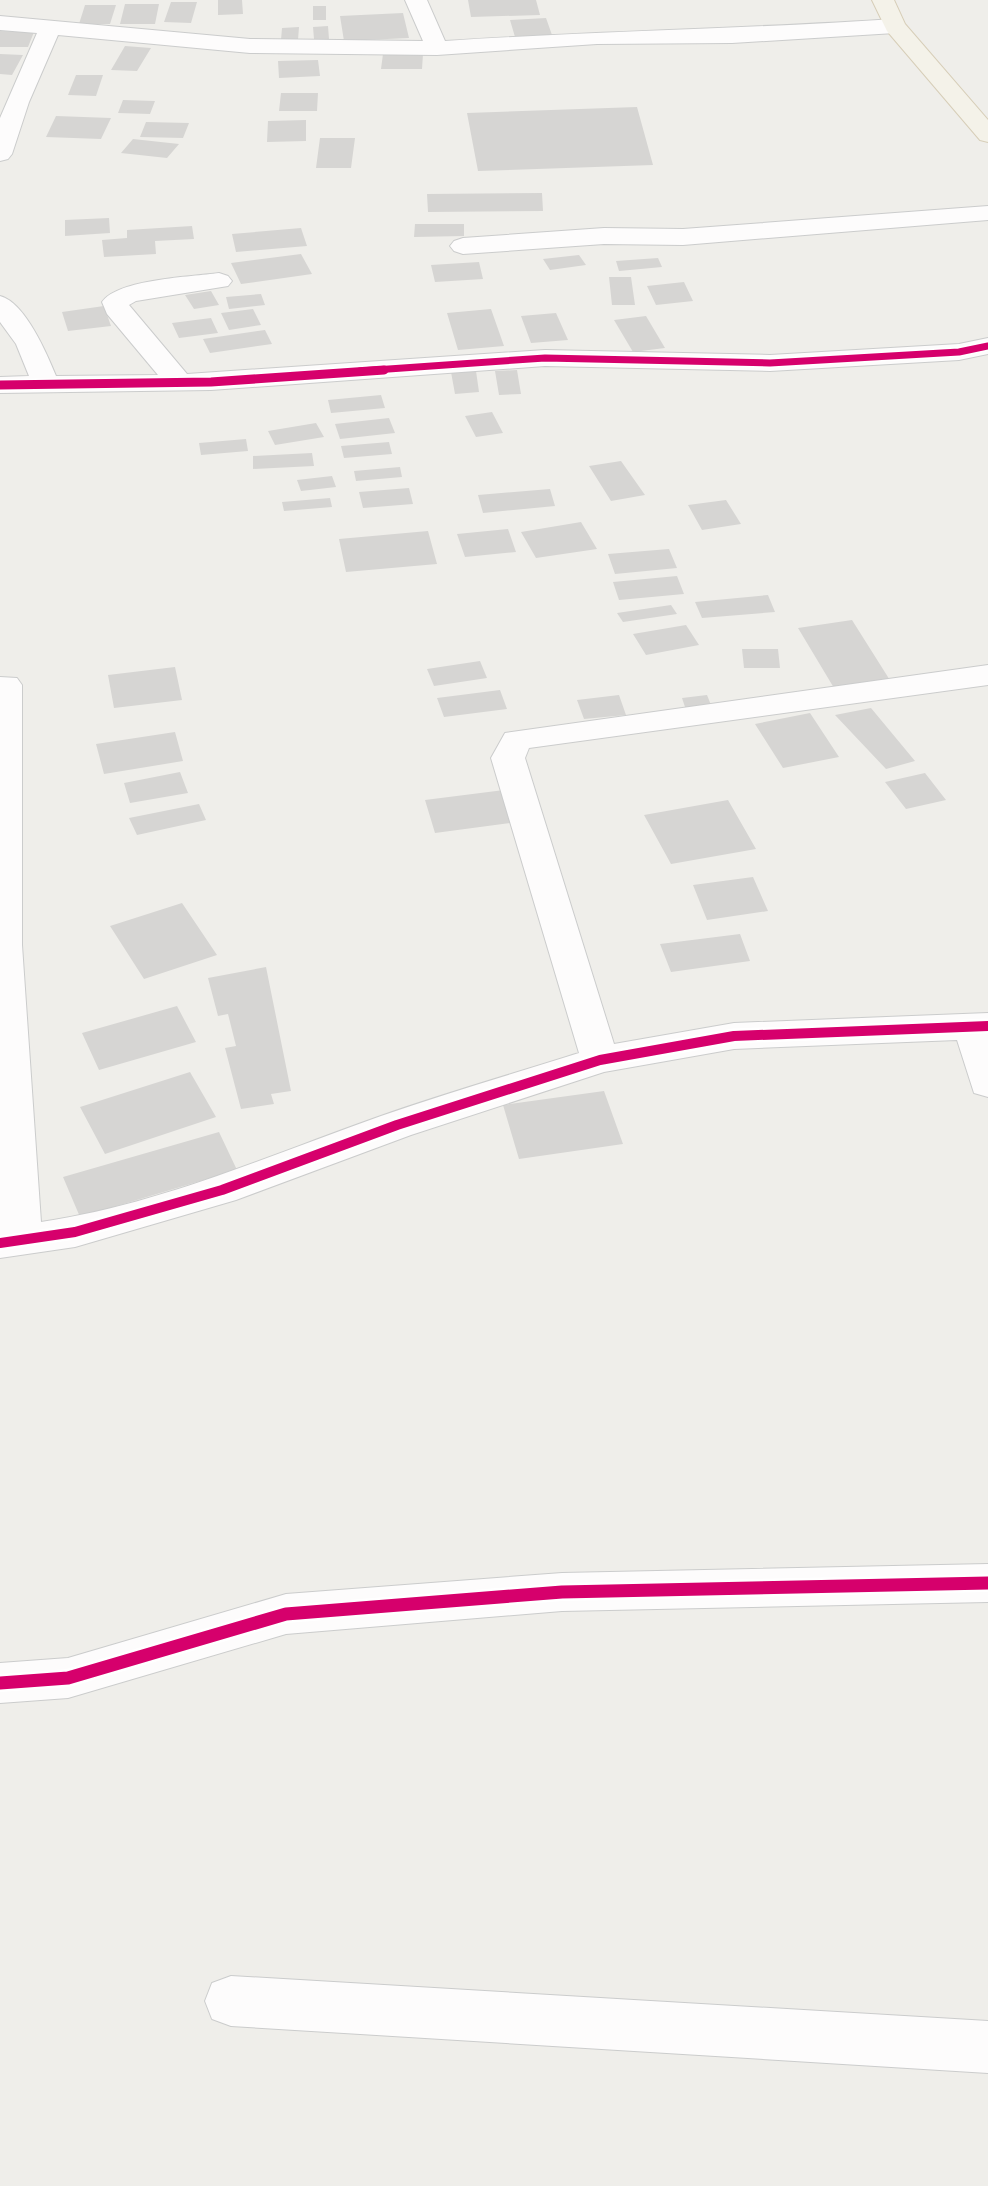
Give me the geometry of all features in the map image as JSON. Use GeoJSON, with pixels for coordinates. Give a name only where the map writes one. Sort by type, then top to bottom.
{"type":"FeatureCollection","features":[{"type":"Feature","properties":{"kind":"main road"},"geometry":{"type":"LineString","coordinates":[[883,0],[895,26],[988,135]]}},
{"type":"Feature","properties":{"kind":"street"},"geometry":{"type":"LineString","coordinates":[[416,0],[437,48]]}},
{"type":"Feature","properties":{"kind":"street"},"geometry":{"type":"LineString","coordinates":[[0,23],[250,47],[437,48],[597,37],[732,36],[895,26]]}},
{"type":"Feature","properties":{"kind":"street"},"geometry":{"type":"LineString","coordinates":[[0,154],[17,103],[51,27]]}},
{"type":"Feature","properties":{"kind":"street"},"geometry":{"type":"LineString","coordinates":[[463,246],[604,236],[695,236],[988,214]]}},
{"type":"Feature","properties":{"kind":"street"},"geometry":{"type":"LineString","coordinates":[[180,383],[116,308],[116,302],[129,294],[219,281]]}},
{"type":"Feature","properties":{"kind":"street"},"geometry":{"type":"LineString","coordinates":[[0,304],[29,343],[47,386]]}},
{"type":"Feature","properties":{"kind":"street"},"geometry":{"type":"LineString","coordinates":[[0,384],[47,386],[180,383],[544,358],[771,363],[958,352],[988,346]]}},
{"type":"Feature","properties":{"kind":"street"},"geometry":{"type":"LineString","coordinates":[[600,1060],[508,758],[517,740],[988,675]]}},
{"type":"Feature","properties":{"kind":"street"},"geometry":{"type":"LineString","coordinates":[[6,685],[2,945],[11,1241],[75,1231],[222,1190],[397,1125],[600,1060],[734,1036],[980,1027],[988,1084]]}},
{"type":"Feature","properties":{"kind":"street"},"geometry":{"type":"LineString","coordinates":[[0,1683],[68,1678],[286,1614],[562,1592],[988,1583]]}},
{"type":"Feature","properties":{"kind":"street"},"geometry":{"type":"LineString","coordinates":[[231,2001],[988,2047]]}},
{"type":"Feature","properties":{"kind":"building"},"geometry":{"type":"Polygon","coordinates":[[[218,0],[242,0],[243,14],[218,15],[218,0]]]}},
{"type":"Feature","properties":{"kind":"building"},"geometry":{"type":"Polygon","coordinates":[[[468,0],[536,0],[540,15],[471,17],[468,0]]]}},
{"type":"Feature","properties":{"kind":"building"},"geometry":{"type":"Polygon","coordinates":[[[171,2],[197,2],[191,23],[164,22],[171,2]]]}},
{"type":"Feature","properties":{"kind":"building"},"geometry":{"type":"Polygon","coordinates":[[[125,4],[159,4],[155,24],[120,24],[125,4]]]}},
{"type":"Feature","properties":{"kind":"building"},"geometry":{"type":"Polygon","coordinates":[[[85,5],[116,5],[110,24],[79,24],[85,5]]]}},
{"type":"Feature","properties":{"kind":"building"},"geometry":{"type":"Polygon","coordinates":[[[313,6],[326,6],[326,20],[313,20],[313,6]]]}},
{"type":"Feature","properties":{"kind":"building"},"geometry":{"type":"Polygon","coordinates":[[[403,13],[409,38],[344,41],[340,16],[403,13]]]}},
{"type":"Feature","properties":{"kind":"building"},"geometry":{"type":"Polygon","coordinates":[[[546,18],[552,35],[515,37],[510,20],[546,18]]]}},
{"type":"Feature","properties":{"kind":"building"},"geometry":{"type":"Polygon","coordinates":[[[328,26],[329,39],[314,39],[313,27],[328,26]]]}},
{"type":"Feature","properties":{"kind":"building"},"geometry":{"type":"Polygon","coordinates":[[[299,27],[298,40],[281,40],[282,28],[299,27]]]}},
{"type":"Feature","properties":{"kind":"building"},"geometry":{"type":"Polygon","coordinates":[[[0,31],[34,32],[28,47],[0,47],[0,31]]]}},
{"type":"Feature","properties":{"kind":"building"},"geometry":{"type":"Polygon","coordinates":[[[125,46],[151,48],[137,71],[111,70],[125,46]]]}},
{"type":"Feature","properties":{"kind":"building"},"geometry":{"type":"Polygon","coordinates":[[[0,54],[23,55],[12,75],[0,74],[0,54]]]}},
{"type":"Feature","properties":{"kind":"building"},"geometry":{"type":"Polygon","coordinates":[[[383,54],[423,54],[422,69],[381,69],[383,54]]]}},
{"type":"Feature","properties":{"kind":"building"},"geometry":{"type":"Polygon","coordinates":[[[318,60],[320,76],[279,78],[278,61],[318,60]]]}},
{"type":"Feature","properties":{"kind":"building"},"geometry":{"type":"Polygon","coordinates":[[[76,75],[103,75],[96,96],[68,95],[76,75]]]}},
{"type":"Feature","properties":{"kind":"building"},"geometry":{"type":"Polygon","coordinates":[[[281,93],[318,93],[317,111],[279,111],[281,93]]]}},
{"type":"Feature","properties":{"kind":"building"},"geometry":{"type":"Polygon","coordinates":[[[123,100],[155,101],[150,114],[118,113],[123,100]]]}},
{"type":"Feature","properties":{"kind":"building"},"geometry":{"type":"Polygon","coordinates":[[[637,107],[653,165],[478,171],[467,113],[637,107]]]}},
{"type":"Feature","properties":{"kind":"building"},"geometry":{"type":"Polygon","coordinates":[[[56,116],[111,118],[101,139],[46,137],[56,116]]]}},
{"type":"Feature","properties":{"kind":"building"},"geometry":{"type":"Polygon","coordinates":[[[306,120],[306,141],[267,142],[268,121],[306,120]]]}},
{"type":"Feature","properties":{"kind":"building"},"geometry":{"type":"Polygon","coordinates":[[[146,122],[189,123],[183,138],[140,137],[146,122]]]}},
{"type":"Feature","properties":{"kind":"building"},"geometry":{"type":"Polygon","coordinates":[[[320,138],[355,138],[351,168],[316,168],[320,138]]]}},
{"type":"Feature","properties":{"kind":"building"},"geometry":{"type":"Polygon","coordinates":[[[133,139],[179,144],[167,158],[121,153],[133,139]]]}},
{"type":"Feature","properties":{"kind":"building"},"geometry":{"type":"Polygon","coordinates":[[[542,193],[543,211],[428,212],[427,194],[542,193]]]}},
{"type":"Feature","properties":{"kind":"building"},"geometry":{"type":"Polygon","coordinates":[[[109,218],[110,233],[65,236],[65,220],[109,218]]]}},
{"type":"Feature","properties":{"kind":"building"},"geometry":{"type":"Polygon","coordinates":[[[415,224],[464,224],[464,236],[414,237],[415,224]]]}},
{"type":"Feature","properties":{"kind":"building"},"geometry":{"type":"Polygon","coordinates":[[[192,226],[194,239],[155,241],[156,254],[104,257],[102,240],[127,238],[127,230],[192,226]]]}},
{"type":"Feature","properties":{"kind":"building"},"geometry":{"type":"Polygon","coordinates":[[[301,228],[307,246],[236,252],[232,234],[301,228]]]}},
{"type":"Feature","properties":{"kind":"building"},"geometry":{"type":"Polygon","coordinates":[[[301,254],[312,274],[241,284],[231,263],[301,254]]]}},
{"type":"Feature","properties":{"kind":"building"},"geometry":{"type":"Polygon","coordinates":[[[579,255],[586,265],[550,270],[543,259],[579,255]]]}},
{"type":"Feature","properties":{"kind":"building"},"geometry":{"type":"Polygon","coordinates":[[[658,258],[662,267],[619,271],[616,261],[658,258]]]}},
{"type":"Feature","properties":{"kind":"building"},"geometry":{"type":"Polygon","coordinates":[[[479,262],[483,279],[435,282],[431,265],[479,262]]]}},
{"type":"Feature","properties":{"kind":"building"},"geometry":{"type":"Polygon","coordinates":[[[609,277],[631,277],[635,305],[612,305],[609,277]]]}},
{"type":"Feature","properties":{"kind":"building"},"geometry":{"type":"Polygon","coordinates":[[[684,282],[693,301],[656,305],[647,286],[684,282]]]}},
{"type":"Feature","properties":{"kind":"building"},"geometry":{"type":"Polygon","coordinates":[[[211,291],[219,305],[194,309],[185,295],[211,291]]]}},
{"type":"Feature","properties":{"kind":"building"},"geometry":{"type":"Polygon","coordinates":[[[261,294],[265,305],[229,309],[226,297],[261,294]]]}},
{"type":"Feature","properties":{"kind":"building"},"geometry":{"type":"Polygon","coordinates":[[[104,306],[111,326],[68,331],[62,312],[104,306]]]}},
{"type":"Feature","properties":{"kind":"building"},"geometry":{"type":"Polygon","coordinates":[[[253,309],[261,325],[229,330],[221,313],[253,309]]]}},
{"type":"Feature","properties":{"kind":"building"},"geometry":{"type":"Polygon","coordinates":[[[491,309],[504,346],[458,350],[447,313],[491,309]]]}},
{"type":"Feature","properties":{"kind":"building"},"geometry":{"type":"Polygon","coordinates":[[[556,313],[568,340],[531,343],[521,316],[556,313]]]}},
{"type":"Feature","properties":{"kind":"building"},"geometry":{"type":"Polygon","coordinates":[[[646,316],[665,348],[633,352],[614,320],[646,316]]]}},
{"type":"Feature","properties":{"kind":"building"},"geometry":{"type":"Polygon","coordinates":[[[211,318],[218,333],[179,338],[172,323],[211,318]]]}},
{"type":"Feature","properties":{"kind":"building"},"geometry":{"type":"Polygon","coordinates":[[[265,330],[272,344],[210,353],[203,339],[265,330]]]}},
{"type":"Feature","properties":{"kind":"building"},"geometry":{"type":"Polygon","coordinates":[[[517,370],[521,394],[499,395],[495,371],[517,370]]]}},
{"type":"Feature","properties":{"kind":"building"},"geometry":{"type":"Polygon","coordinates":[[[476,371],[479,392],[455,394],[451,372],[476,371]]]}},
{"type":"Feature","properties":{"kind":"building"},"geometry":{"type":"Polygon","coordinates":[[[381,395],[385,408],[331,413],[328,400],[381,395]]]}},
{"type":"Feature","properties":{"kind":"building"},"geometry":{"type":"Polygon","coordinates":[[[492,412],[503,433],[476,437],[465,416],[492,412]]]}},
{"type":"Feature","properties":{"kind":"building"},"geometry":{"type":"Polygon","coordinates":[[[389,418],[395,433],[340,439],[335,424],[389,418]]]}},
{"type":"Feature","properties":{"kind":"building"},"geometry":{"type":"Polygon","coordinates":[[[316,423],[324,437],[275,445],[268,431],[316,423]]]}},
{"type":"Feature","properties":{"kind":"building"},"geometry":{"type":"Polygon","coordinates":[[[246,439],[248,451],[201,455],[199,443],[246,439]]]}},
{"type":"Feature","properties":{"kind":"building"},"geometry":{"type":"Polygon","coordinates":[[[389,442],[392,454],[344,458],[341,446],[389,442]]]}},
{"type":"Feature","properties":{"kind":"building"},"geometry":{"type":"Polygon","coordinates":[[[312,453],[314,466],[253,469],[253,456],[312,453]]]}},
{"type":"Feature","properties":{"kind":"building"},"geometry":{"type":"Polygon","coordinates":[[[621,461],[645,495],[611,501],[589,466],[621,461]]]}},
{"type":"Feature","properties":{"kind":"building"},"geometry":{"type":"Polygon","coordinates":[[[400,467],[402,477],[356,481],[354,471],[400,467]]]}},
{"type":"Feature","properties":{"kind":"building"},"geometry":{"type":"Polygon","coordinates":[[[332,476],[336,487],[301,491],[297,480],[332,476]]]}},
{"type":"Feature","properties":{"kind":"building"},"geometry":{"type":"Polygon","coordinates":[[[409,488],[413,504],[363,508],[359,492],[409,488]]]}},
{"type":"Feature","properties":{"kind":"building"},"geometry":{"type":"Polygon","coordinates":[[[550,489],[555,506],[483,513],[478,495],[550,489]]]}},
{"type":"Feature","properties":{"kind":"building"},"geometry":{"type":"Polygon","coordinates":[[[330,498],[332,507],[284,511],[282,502],[330,498]]]}},
{"type":"Feature","properties":{"kind":"building"},"geometry":{"type":"Polygon","coordinates":[[[726,500],[741,524],[702,530],[688,505],[726,500]]]}},
{"type":"Feature","properties":{"kind":"building"},"geometry":{"type":"Polygon","coordinates":[[[581,522],[597,549],[536,558],[521,532],[581,522]]]}},
{"type":"Feature","properties":{"kind":"building"},"geometry":{"type":"Polygon","coordinates":[[[508,529],[516,552],[465,557],[457,534],[508,529]]]}},
{"type":"Feature","properties":{"kind":"building"},"geometry":{"type":"Polygon","coordinates":[[[428,531],[437,564],[346,572],[339,539],[428,531]]]}},
{"type":"Feature","properties":{"kind":"building"},"geometry":{"type":"Polygon","coordinates":[[[669,549],[677,568],[615,574],[608,554],[669,549]]]}},
{"type":"Feature","properties":{"kind":"building"},"geometry":{"type":"Polygon","coordinates":[[[677,576],[684,594],[619,600],[613,582],[677,576]]]}},
{"type":"Feature","properties":{"kind":"building"},"geometry":{"type":"Polygon","coordinates":[[[768,595],[775,612],[702,618],[695,602],[768,595]]]}},
{"type":"Feature","properties":{"kind":"building"},"geometry":{"type":"Polygon","coordinates":[[[671,605],[677,614],[623,622],[617,613],[671,605]]]}},
{"type":"Feature","properties":{"kind":"building"},"geometry":{"type":"Polygon","coordinates":[[[852,620],[893,685],[837,693],[798,628],[852,620]]]}},
{"type":"Feature","properties":{"kind":"building"},"geometry":{"type":"Polygon","coordinates":[[[686,625],[699,645],[646,655],[633,634],[686,625]]]}},
{"type":"Feature","properties":{"kind":"building"},"geometry":{"type":"Polygon","coordinates":[[[742,649],[778,649],[780,668],[744,668],[742,649]]]}},
{"type":"Feature","properties":{"kind":"building"},"geometry":{"type":"Polygon","coordinates":[[[480,661],[487,678],[434,686],[427,669],[480,661]]]}},
{"type":"Feature","properties":{"kind":"building"},"geometry":{"type":"Polygon","coordinates":[[[175,667],[182,700],[114,708],[108,675],[175,667]]]}},
{"type":"Feature","properties":{"kind":"building"},"geometry":{"type":"Polygon","coordinates":[[[500,690],[507,709],[444,717],[437,698],[500,690]]]}},
{"type":"Feature","properties":{"kind":"building"},"geometry":{"type":"Polygon","coordinates":[[[619,695],[626,715],[584,719],[577,700],[619,695]]]}},
{"type":"Feature","properties":{"kind":"building"},"geometry":{"type":"Polygon","coordinates":[[[707,695],[713,710],[687,713],[682,698],[707,695]]]}},
{"type":"Feature","properties":{"kind":"building"},"geometry":{"type":"Polygon","coordinates":[[[871,708],[915,761],[886,769],[835,715],[871,708]]]}},
{"type":"Feature","properties":{"kind":"building"},"geometry":{"type":"Polygon","coordinates":[[[810,713],[839,757],[783,768],[755,724],[810,713]]]}},
{"type":"Feature","properties":{"kind":"building"},"geometry":{"type":"Polygon","coordinates":[[[175,732],[183,761],[104,774],[96,744],[175,732]]]}},
{"type":"Feature","properties":{"kind":"building"},"geometry":{"type":"Polygon","coordinates":[[[180,772],[188,793],[130,803],[124,783],[180,772]]]}},
{"type":"Feature","properties":{"kind":"building"},"geometry":{"type":"Polygon","coordinates":[[[925,773],[946,800],[906,809],[885,782],[925,773]]]}},
{"type":"Feature","properties":{"kind":"building"},"geometry":{"type":"Polygon","coordinates":[[[512,789],[524,821],[435,833],[425,800],[512,789]]]}},
{"type":"Feature","properties":{"kind":"building"},"geometry":{"type":"Polygon","coordinates":[[[728,800],[756,849],[671,864],[644,815],[728,800]]]}},
{"type":"Feature","properties":{"kind":"building"},"geometry":{"type":"Polygon","coordinates":[[[199,804],[206,820],[137,835],[129,818],[199,804]]]}},
{"type":"Feature","properties":{"kind":"building"},"geometry":{"type":"Polygon","coordinates":[[[753,877],[768,911],[707,920],[693,885],[753,877]]]}},
{"type":"Feature","properties":{"kind":"building"},"geometry":{"type":"Polygon","coordinates":[[[182,903],[217,955],[144,979],[110,926],[182,903]]]}},
{"type":"Feature","properties":{"kind":"building"},"geometry":{"type":"Polygon","coordinates":[[[740,934],[750,961],[671,972],[660,944],[740,934]]]}},
{"type":"Feature","properties":{"kind":"building"},"geometry":{"type":"Polygon","coordinates":[[[266,967],[291,1091],[271,1094],[274,1104],[241,1109],[225,1048],[236,1046],[228,1014],[218,1016],[208,978],[266,967]]]}},
{"type":"Feature","properties":{"kind":"building"},"geometry":{"type":"Polygon","coordinates":[[[177,1006],[196,1042],[99,1070],[82,1033],[177,1006]]]}},
{"type":"Feature","properties":{"kind":"building"},"geometry":{"type":"Polygon","coordinates":[[[190,1072],[216,1117],[105,1154],[80,1107],[190,1072]]]}},
{"type":"Feature","properties":{"kind":"building"},"geometry":{"type":"Polygon","coordinates":[[[604,1091],[623,1144],[519,1159],[503,1105],[604,1091]]]}},
{"type":"Feature","properties":{"kind":"building"},"geometry":{"type":"Polygon","coordinates":[[[219,1132],[237,1170],[80,1217],[63,1177],[219,1132]]]}},
{"type":"Feature","properties":{"kind":"cycle path"},"geometry":{"type":"LineString","coordinates":[[0,385],[211,382],[545,358],[770,363],[959,352],[988,346]]}},
{"type":"Feature","properties":{"kind":"cycle path"},"geometry":{"type":"LineString","coordinates":[[0,1243],[75,1232],[222,1190],[397,1125],[600,1060],[734,1036],[988,1026]]}},
{"type":"Feature","properties":{"kind":"cycle path"},"geometry":{"type":"LineString","coordinates":[[0,1683],[68,1678],[286,1614],[562,1592],[988,1583]]}}]}
